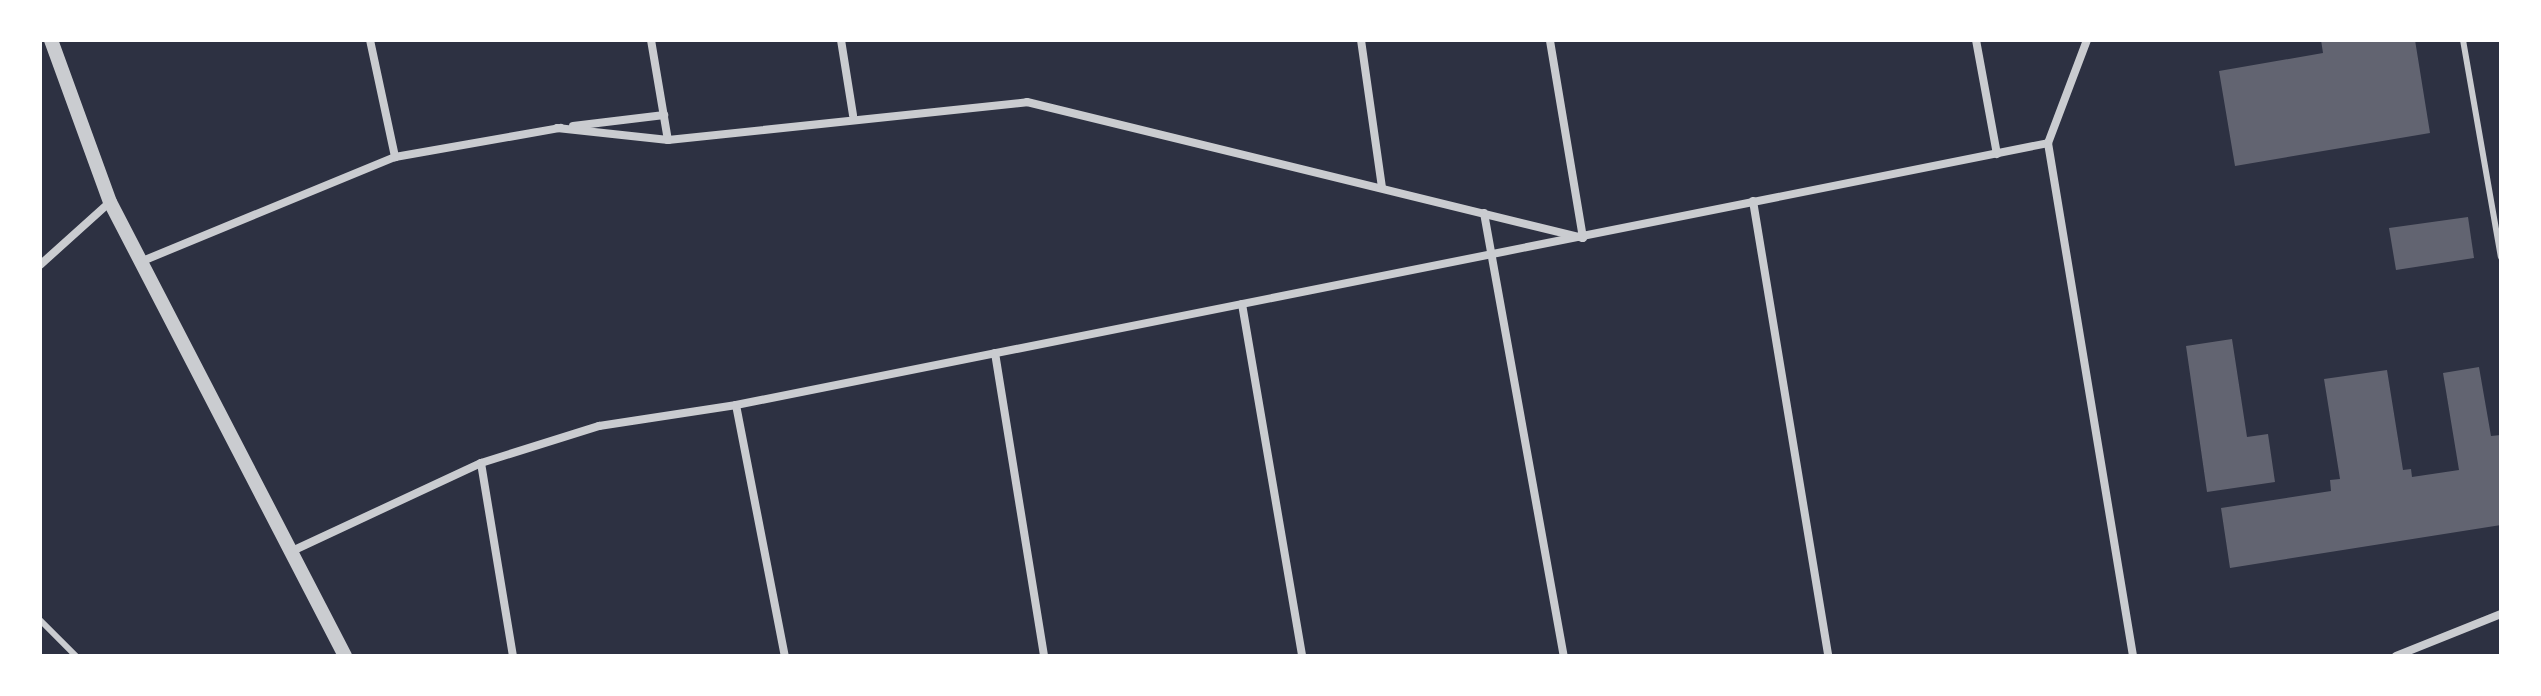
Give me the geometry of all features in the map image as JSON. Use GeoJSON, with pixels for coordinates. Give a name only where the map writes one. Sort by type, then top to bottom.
{"type":"FeatureCollection","features":[{"type":"Feature","properties":{"kind":"street"},"geometry":{"type":"LineString","coordinates":[[51,40],[110,202],[287,553],[345,656]]}},
{"type":"Feature","properties":{"kind":"street"},"geometry":{"type":"LineString","coordinates":[[370,40],[395,157]]}},
{"type":"Feature","properties":{"kind":"street"},"geometry":{"type":"LineString","coordinates":[[651,40],[668,140]]}},
{"type":"Feature","properties":{"kind":"street"},"geometry":{"type":"LineString","coordinates":[[841,40],[853,115]]}},
{"type":"Feature","properties":{"kind":"street"},"geometry":{"type":"LineString","coordinates":[[1361,40],[1382,187]]}},
{"type":"Feature","properties":{"kind":"street"},"geometry":{"type":"LineString","coordinates":[[1550,40],[1583,238]]}},
{"type":"Feature","properties":{"kind":"street"},"geometry":{"type":"LineString","coordinates":[[1976,40],[1997,154]]}},
{"type":"Feature","properties":{"kind":"street"},"geometry":{"type":"LineString","coordinates":[[2087,40],[2048,143],[2133,656]]}},
{"type":"Feature","properties":{"kind":"street"},"geometry":{"type":"LineString","coordinates":[[557,128],[668,140],[853,115],[1027,102],[1583,238]]}},
{"type":"Feature","properties":{"kind":"street"},"geometry":{"type":"LineString","coordinates":[[139,262],[395,157],[557,128],[664,115]]}},
{"type":"Feature","properties":{"kind":"street"},"geometry":{"type":"LineString","coordinates":[[287,553],[481,463],[599,426],[736,405],[2048,143]]}},
{"type":"Feature","properties":{"kind":"street"},"geometry":{"type":"LineString","coordinates":[[1753,201],[1828,656]]}},
{"type":"Feature","properties":{"kind":"street"},"geometry":{"type":"LineString","coordinates":[[40,265],[110,202]]}},
{"type":"Feature","properties":{"kind":"street"},"geometry":{"type":"LineString","coordinates":[[1484,213],[1564,656]]}},
{"type":"Feature","properties":{"kind":"street"},"geometry":{"type":"LineString","coordinates":[[1242,304],[1302,656]]}},
{"type":"Feature","properties":{"kind":"street"},"geometry":{"type":"LineString","coordinates":[[995,353],[1044,656]]}},
{"type":"Feature","properties":{"kind":"street"},"geometry":{"type":"LineString","coordinates":[[736,405],[785,656]]}},
{"type":"Feature","properties":{"kind":"street"},"geometry":{"type":"LineString","coordinates":[[481,463],[513,656]]}},
{"type":"Feature","properties":{"kind":"street"},"geometry":{"type":"LineString","coordinates":[[2396,656],[2411,655],[2501,614]]}},
{"type":"Feature","properties":{"kind":"lane"},"geometry":{"type":"LineString","coordinates":[[2463,40],[2501,257]]}},
{"type":"Feature","properties":{"kind":"lane"},"geometry":{"type":"LineString","coordinates":[[40,620],[76,656]]}},
{"type":"Feature","properties":{"kind":"building"},"geometry":{"type":"Polygon","coordinates":[[[2321,40],[2415,40],[2430,133],[2235,166],[2219,71],[2323,53],[2321,40]]]}},
{"type":"Feature","properties":{"kind":"building"},"geometry":{"type":"Polygon","coordinates":[[[2468,217],[2474,258],[2396,270],[2389,228],[2468,217]]]}},
{"type":"Feature","properties":{"kind":"building"},"geometry":{"type":"Polygon","coordinates":[[[2232,339],[2247,437],[2268,434],[2275,482],[2207,492],[2186,346],[2232,339]]]}},
{"type":"Feature","properties":{"kind":"building"},"geometry":{"type":"Polygon","coordinates":[[[2479,367],[2491,436],[2501,435],[2501,525],[2230,568],[2221,508],[2331,491],[2330,480],[2340,479],[2324,379],[2387,370],[2403,470],[2411,469],[2412,477],[2459,470],[2443,373],[2479,367]]]}}]}
